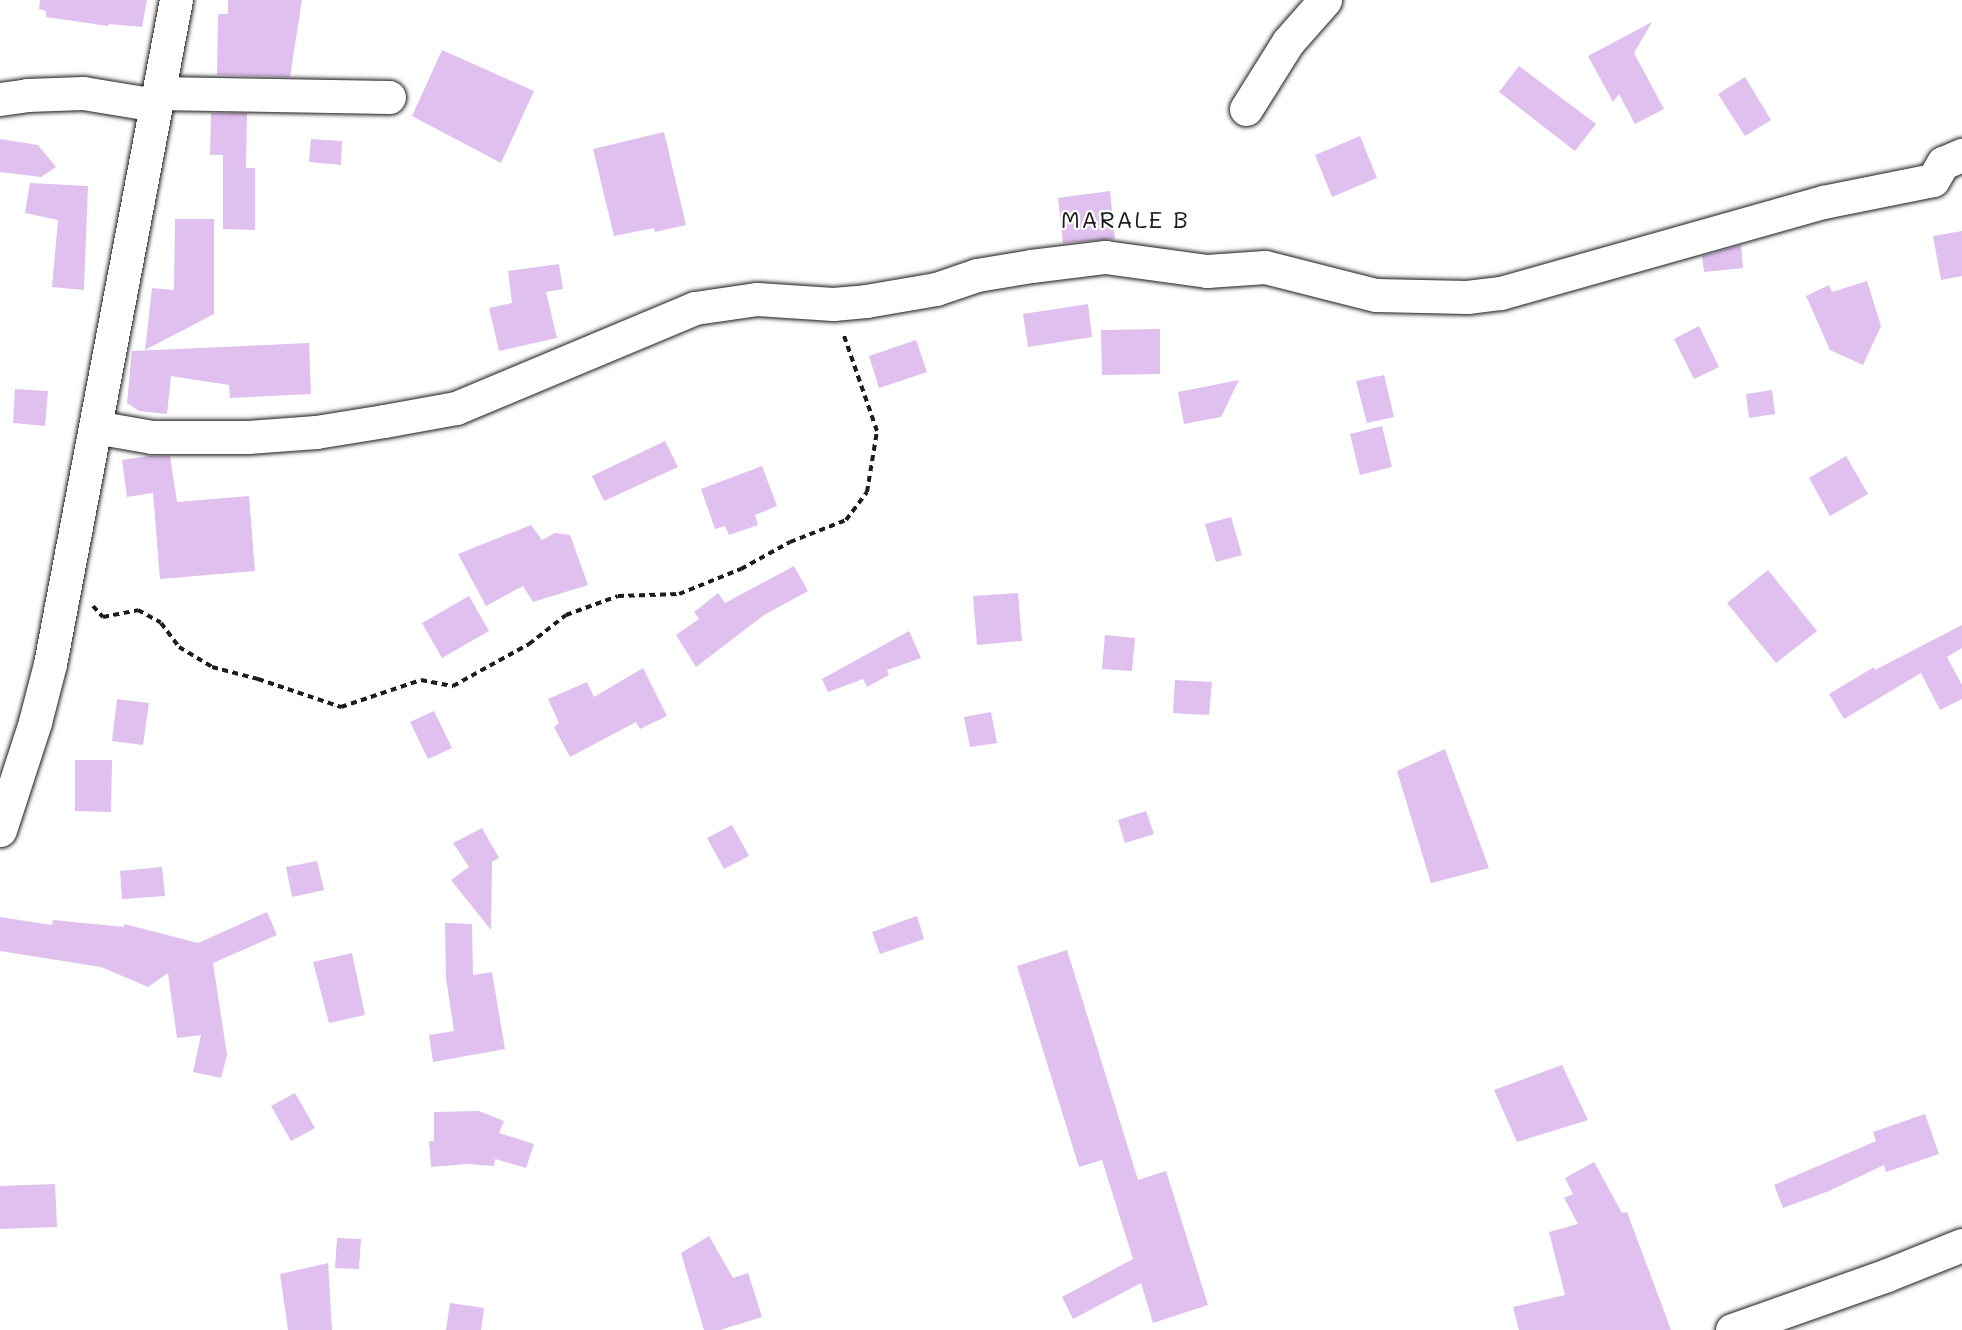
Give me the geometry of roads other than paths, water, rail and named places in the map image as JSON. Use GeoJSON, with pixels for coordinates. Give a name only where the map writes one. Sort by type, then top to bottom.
{"type":"FeatureCollection","features":[{"type":"Feature","properties":{"kind":"street"},"geometry":{"type":"LineString","coordinates":[[0,830],[35,722],[67,574],[176,0]]}},
{"type":"Feature","properties":{"kind":"street"},"geometry":{"type":"LineString","coordinates":[[1246,109],[1288,42],[1324,0]]}},
{"type":"Feature","properties":{"kind":"street"},"geometry":{"type":"LineString","coordinates":[[0,99],[27,95],[83,93],[157,99],[389,97]]}},
{"type":"Feature","properties":{"kind":"street"},"geometry":{"type":"LineString","coordinates":[[95,427],[152,437],[248,437],[316,432],[384,421],[456,408],[695,308],[757,299],[833,304],[936,289],[977,276],[1031,266],[1105,257],[1208,271],[1265,267],[1376,295],[1467,297],[1501,293],[1823,202],[1933,180],[1943,163],[1962,155]]}},
{"type":"Feature","properties":{"kind":"street"},"geometry":{"type":"LineString","coordinates":[[1732,1330],[1887,1275],[1962,1245]]}},
{"type":"Feature","properties":{"kind":"district","name":"MARALE B"},"geometry":{"type":"Point","coordinates":[1125,219]}}]}
